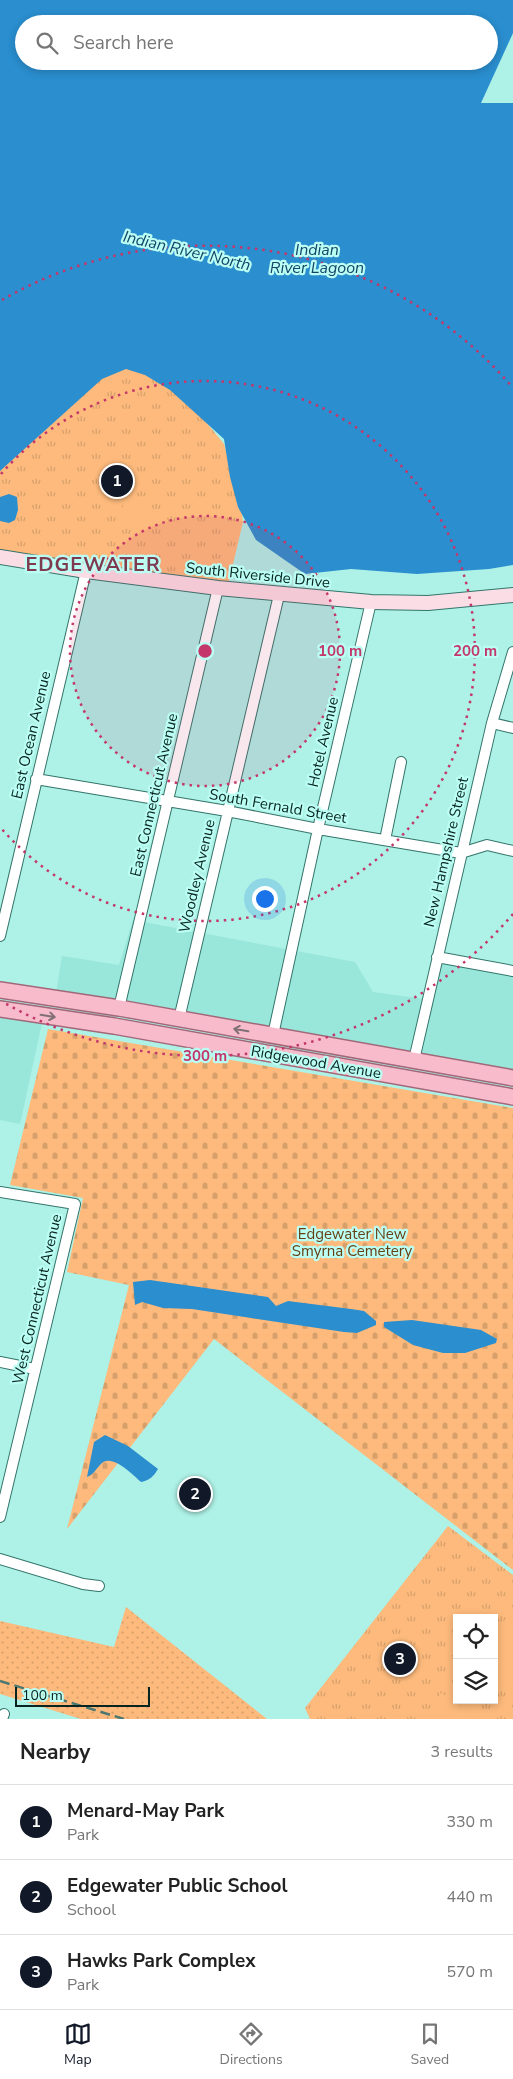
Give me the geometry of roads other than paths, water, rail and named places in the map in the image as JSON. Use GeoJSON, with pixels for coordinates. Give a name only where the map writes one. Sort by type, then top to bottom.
{"type":"FeatureCollection","features":[{"type":"Feature","properties":{"kind":"main road","name":"Ridgewood Avenue"},"geometry":{"type":"LineString","coordinates":[[0,990],[119,1008],[513,1078]]}},
{"type":"Feature","properties":{"kind":"main road","name":"Ridgewood Avenue"},"geometry":{"type":"LineString","coordinates":[[0,1009],[114,1026],[513,1097]]}},
{"type":"Feature","properties":{"kind":"main road"},"geometry":{"type":"LineString","coordinates":[[291,1058],[304,1051],[394,1066],[411,1060]]}},
{"type":"Feature","properties":{"kind":"main road"},"geometry":{"type":"LineString","coordinates":[[425,1081],[433,1075],[441,1074],[513,1085]]}},
{"type":"Feature","properties":{"kind":"street","name":"South Riverside Drive"},"geometry":{"type":"LineString","coordinates":[[0,557],[218,588],[371,602],[428,603],[513,595]]}},
{"type":"Feature","properties":{"kind":"street","name":"East Ocean Avenue"},"geometry":{"type":"LineString","coordinates":[[0,936],[86,570]]}},
{"type":"Feature","properties":{"kind":"street","name":"East Connecticut Avenue"},"geometry":{"type":"LineString","coordinates":[[119,1008],[218,588]]}},
{"type":"Feature","properties":{"kind":"street","name":"Woodley Avenue"},"geometry":{"type":"LineString","coordinates":[[179,1019],[279,595]]}},
{"type":"Feature","properties":{"kind":"street","name":"Hotel Avenue"},"geometry":{"type":"LineString","coordinates":[[273,1035],[318,829],[371,602]]}},
{"type":"Feature","properties":{"kind":"street","name":"New Hampshire Street"},"geometry":{"type":"LineString","coordinates":[[411,1060],[492,723],[513,652]]}},
{"type":"Feature","properties":{"kind":"street"},"geometry":{"type":"LineString","coordinates":[[492,723],[513,728]]}},
{"type":"Feature","properties":{"kind":"street"},"geometry":{"type":"LineString","coordinates":[[385,840],[401,762]]}},
{"type":"Feature","properties":{"kind":"street","name":"South Fernald Street"},"geometry":{"type":"LineString","coordinates":[[36,779],[461,853],[487,845],[513,851]]}},
{"type":"Feature","properties":{"kind":"street"},"geometry":{"type":"LineString","coordinates":[[437,957],[513,971]]}},
{"type":"Feature","properties":{"kind":"street","name":"West Connecticut Avenue"},"geometry":{"type":"LineString","coordinates":[[0,1192],[75,1204],[0,1517]]}},
{"type":"Feature","properties":{"kind":"street"},"geometry":{"type":"LineString","coordinates":[[0,1362],[35,1369]]}},
{"type":"Feature","properties":{"kind":"street"},"geometry":{"type":"LineString","coordinates":[[0,1559],[83,1584],[99,1586]]}},
{"type":"Feature","properties":{"kind":"water","name":"Indian River Lagoon"},"geometry":{"type":"Polygon","coordinates":[[[0,0],[513,0],[513,33],[498,66],[498,15],[15,15],[15,70],[496,70],[481,103],[513,103],[513,565],[489,569],[417,574],[351,569],[305,574],[256,540],[238,507],[230,477],[224,439],[170,390],[145,375],[126,369],[102,379],[0,471],[0,0]]]}},
{"type":"Feature","properties":{"kind":"water"},"geometry":{"type":"Polygon","coordinates":[[[9,494],[17,497],[18,510],[15,520],[9,523],[0,521],[0,497],[9,494]]]}},
{"type":"Feature","properties":{"kind":"water"},"geometry":{"type":"Polygon","coordinates":[[[150,1280],[268,1297],[276,1306],[288,1301],[364,1311],[376,1321],[376,1325],[357,1333],[344,1332],[192,1309],[163,1308],[142,1302],[135,1305],[133,1282],[150,1280]]]}},
{"type":"Feature","properties":{"kind":"water"},"geometry":{"type":"Polygon","coordinates":[[[412,1320],[481,1330],[497,1339],[496,1343],[465,1353],[443,1353],[413,1345],[384,1327],[384,1322],[412,1320]]]}},
{"type":"Feature","properties":{"kind":"water"},"geometry":{"type":"Polygon","coordinates":[[[105,1435],[128,1446],[158,1469],[149,1479],[141,1482],[123,1466],[107,1461],[102,1463],[94,1473],[87,1477],[94,1442],[105,1435]]]}},
{"type":"Feature","properties":{"kind":"railway"},"geometry":{"type":"LineString","coordinates":[[0,1681],[124,1719]]}},
{"type":"Feature","properties":{"kind":"place","name":"Menard-May Park"},"geometry":{"type":"Point","coordinates":[117,481]}},
{"type":"Feature","properties":{"kind":"place","name":"Edgewater Public School"},"geometry":{"type":"Point","coordinates":[195,1494]}},
{"type":"Feature","properties":{"kind":"place","name":"Hawks Park Complex"},"geometry":{"type":"Point","coordinates":[400,1659]}},
{"type":"Feature","properties":{"kind":"district","name":"EDGEWATER"},"geometry":{"type":"Point","coordinates":[93,564]}},
{"type":"Feature","properties":{"kind":"water label","name":"Indian River North"},"geometry":{"type":"Point","coordinates":[187,250]}},
{"type":"Feature","properties":{"kind":"park label","name":"Edgewater New Smyrna Cemetery"},"geometry":{"type":"Point","coordinates":[352,1242]}}]}
